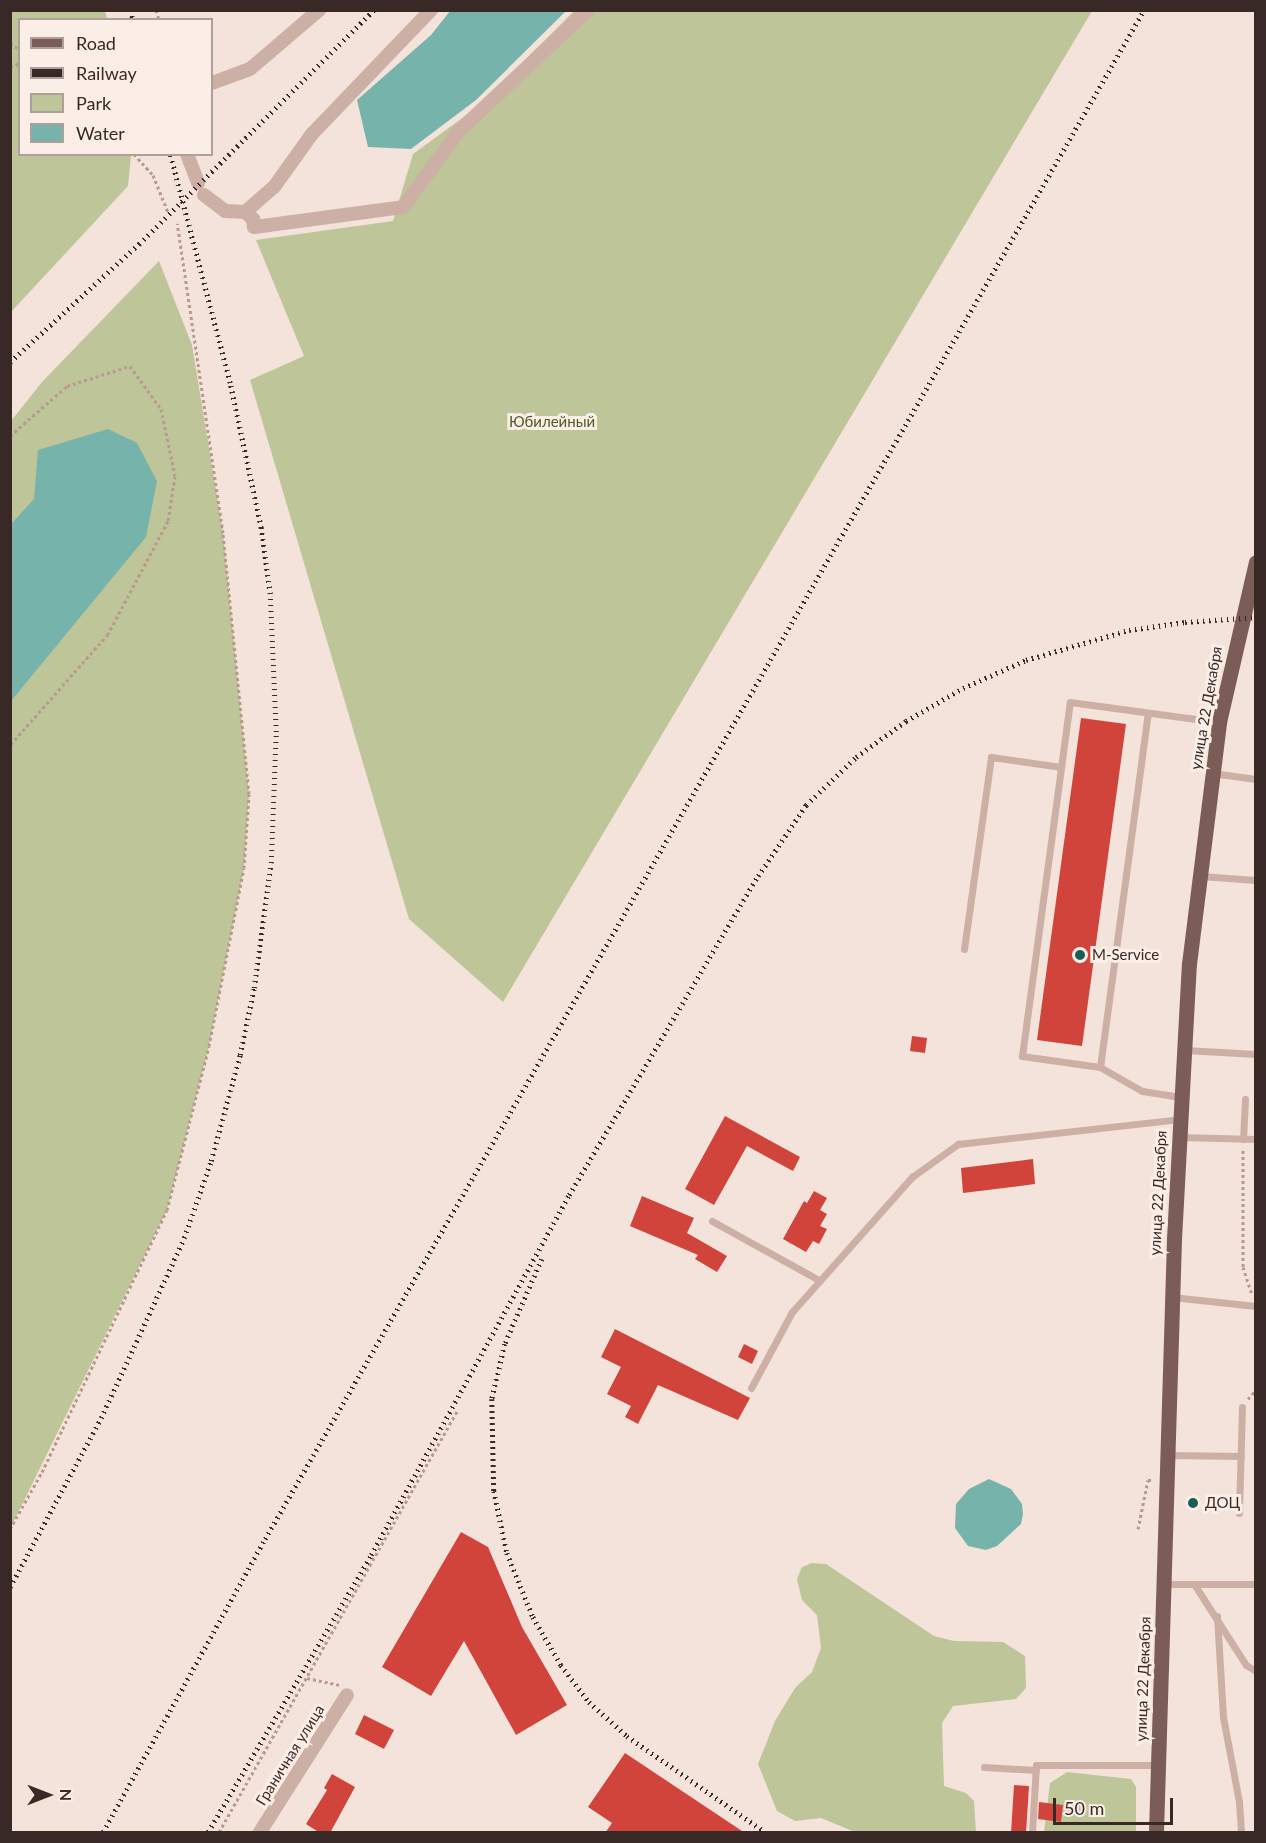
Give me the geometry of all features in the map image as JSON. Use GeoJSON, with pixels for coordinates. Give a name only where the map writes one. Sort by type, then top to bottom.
{"type":"FeatureCollection","features":[{"type":"Feature","properties":{"kind":"main road","name":"улица 22 Декабря"},"geometry":{"type":"LineString","coordinates":[[1156,1833],[1182,1050],[1198,876],[1219,722],[1256,562]]}},
{"type":"Feature","properties":{"kind":"street"},"geometry":{"type":"LineString","coordinates":[[213,82],[250,69],[319,10]]}},
{"type":"Feature","properties":{"kind":"street"},"geometry":{"type":"LineString","coordinates":[[245,212],[274,187],[312,135],[431,10]]}},
{"type":"Feature","properties":{"kind":"street"},"geometry":{"type":"LineString","coordinates":[[188,156],[201,189],[225,210],[245,212],[253,219],[254,227],[403,207],[458,132],[588,10]]}},
{"type":"Feature","properties":{"kind":"street","name":"Граничная улица"},"geometry":{"type":"LineString","coordinates":[[260,1833],[347,1695]]}},
{"type":"Feature","properties":{"kind":"lane"},"geometry":{"type":"LineString","coordinates":[[1180,1097],[1142,1091],[1100,1067],[1022,1056],[1070,702],[1219,722]]}},
{"type":"Feature","properties":{"kind":"lane"},"geometry":{"type":"LineString","coordinates":[[1100,1067],[1148,713]]}},
{"type":"Feature","properties":{"kind":"lane"},"geometry":{"type":"LineString","coordinates":[[964,949],[991,757],[1061,767]]}},
{"type":"Feature","properties":{"kind":"lane"},"geometry":{"type":"LineString","coordinates":[[1212,773],[1256,779]]}},
{"type":"Feature","properties":{"kind":"lane"},"geometry":{"type":"LineString","coordinates":[[1198,876],[1256,880]]}},
{"type":"Feature","properties":{"kind":"lane"},"geometry":{"type":"LineString","coordinates":[[1182,1050],[1256,1054]]}},
{"type":"Feature","properties":{"kind":"lane"},"geometry":{"type":"LineString","coordinates":[[1243,1139],[1245,1099]]}},
{"type":"Feature","properties":{"kind":"lane"},"geometry":{"type":"LineString","coordinates":[[751,1388],[792,1312],[819,1280],[912,1178],[958,1144],[1180,1119]]}},
{"type":"Feature","properties":{"kind":"lane"},"geometry":{"type":"LineString","coordinates":[[1179,1137],[1256,1139]]}},
{"type":"Feature","properties":{"kind":"lane"},"geometry":{"type":"LineString","coordinates":[[712,1221],[819,1280]]}},
{"type":"Feature","properties":{"kind":"lane"},"geometry":{"type":"LineString","coordinates":[[1172,1297],[1256,1306]]}},
{"type":"Feature","properties":{"kind":"lane"},"geometry":{"type":"LineString","coordinates":[[1239,1514],[1242,1407]]}},
{"type":"Feature","properties":{"kind":"lane"},"geometry":{"type":"LineString","coordinates":[[1168,1455],[1241,1456]]}},
{"type":"Feature","properties":{"kind":"lane"},"geometry":{"type":"LineString","coordinates":[[1165,1584],[1256,1584]]}},
{"type":"Feature","properties":{"kind":"lane"},"geometry":{"type":"LineString","coordinates":[[1194,1584],[1217,1616],[1246,1665],[1256,1671]]}},
{"type":"Feature","properties":{"kind":"lane"},"geometry":{"type":"LineString","coordinates":[[1217,1616],[1223,1717],[1239,1802],[1241,1833]]}},
{"type":"Feature","properties":{"kind":"lane"},"geometry":{"type":"LineString","coordinates":[[1032,1833],[1036,1765],[1158,1765]]}},
{"type":"Feature","properties":{"kind":"lane"},"geometry":{"type":"LineString","coordinates":[[984,1767],[1036,1770]]}},
{"type":"Feature","properties":{"kind":"path"},"geometry":{"type":"LineString","coordinates":[[136,156],[153,175],[168,212]]}},
{"type":"Feature","properties":{"kind":"path"},"geometry":{"type":"LineString","coordinates":[[10,1529],[42,1472],[167,1210],[209,1046],[244,868],[249,794],[223,533],[177,223]]}},
{"type":"Feature","properties":{"kind":"path"},"geometry":{"type":"LineString","coordinates":[[10,436],[67,386],[130,366],[161,409],[175,476],[168,521],[108,634],[10,744]]}},
{"type":"Feature","properties":{"kind":"path"},"geometry":{"type":"LineString","coordinates":[[1243,1139],[1243,1267],[1256,1301]]}},
{"type":"Feature","properties":{"kind":"path"},"geometry":{"type":"LineString","coordinates":[[219,1833],[458,1411]]}},
{"type":"Feature","properties":{"kind":"path"},"geometry":{"type":"LineString","coordinates":[[307,1678],[317,1683],[338,1683],[347,1695]]}},
{"type":"Feature","properties":{"kind":"green space"},"geometry":{"type":"Polygon","coordinates":[[[11,10],[105,11],[107,18],[18,18],[18,156],[131,156],[128,186],[11,312],[11,10]]]}},
{"type":"Feature","properties":{"kind":"green space","name":"Юбилейный"},"geometry":{"type":"Polygon","coordinates":[[[574,11],[1092,11],[503,1002],[409,919],[250,380],[304,356],[256,240],[393,221],[413,154],[480,105],[574,11]]]}},
{"type":"Feature","properties":{"kind":"green space"},"geometry":{"type":"Polygon","coordinates":[[[159,261],[192,345],[223,533],[249,794],[244,868],[209,1046],[167,1210],[11,1527],[11,421],[42,382],[159,261]]]}},
{"type":"Feature","properties":{"kind":"green space"},"geometry":{"type":"Polygon","coordinates":[[[812,1563],[826,1564],[934,1636],[954,1641],[1003,1642],[1025,1656],[1026,1688],[1016,1699],[953,1706],[942,1723],[944,1786],[966,1793],[974,1801],[976,1832],[855,1832],[821,1818],[795,1821],[777,1811],[758,1764],[775,1721],[795,1688],[812,1672],[821,1648],[817,1615],[802,1600],[797,1579],[802,1567],[812,1563]]]}},
{"type":"Feature","properties":{"kind":"green space"},"geometry":{"type":"Polygon","coordinates":[[[1067,1772],[1131,1779],[1136,1787],[1136,1832],[1044,1832],[1050,1783],[1067,1772]]]}},
{"type":"Feature","properties":{"kind":"water"},"geometry":{"type":"Polygon","coordinates":[[[450,11],[566,11],[476,100],[411,149],[368,147],[357,100],[431,35],[450,11]]]}},
{"type":"Feature","properties":{"kind":"water"},"geometry":{"type":"Polygon","coordinates":[[[108,429],[137,443],[157,481],[146,537],[11,701],[11,524],[34,499],[38,450],[108,429]]]}},
{"type":"Feature","properties":{"kind":"water"},"geometry":{"type":"Polygon","coordinates":[[[989,1479],[1011,1489],[1022,1504],[1023,1514],[1021,1524],[997,1546],[986,1550],[968,1546],[955,1528],[956,1504],[969,1489],[989,1479]]]}},
{"type":"Feature","properties":{"kind":"building"},"geometry":{"type":"Polygon","coordinates":[[[1081,718],[1126,724],[1082,1046],[1037,1040],[1081,718]]]}},
{"type":"Feature","properties":{"kind":"building"},"geometry":{"type":"Polygon","coordinates":[[[912,1036],[927,1038],[925,1053],[910,1051],[912,1036]]]}},
{"type":"Feature","properties":{"kind":"building"},"geometry":{"type":"Polygon","coordinates":[[[725,1116],[800,1157],[793,1171],[747,1146],[714,1205],[685,1189],[725,1116]]]}},
{"type":"Feature","properties":{"kind":"building"},"geometry":{"type":"Polygon","coordinates":[[[1033,1159],[1035,1184],[963,1193],[961,1168],[1033,1159]]]}},
{"type":"Feature","properties":{"kind":"building"},"geometry":{"type":"Polygon","coordinates":[[[814,1191],[827,1198],[820,1210],[827,1214],[820,1226],[827,1229],[819,1244],[813,1241],[806,1252],[783,1239],[804,1201],[807,1203],[814,1191]]]}},
{"type":"Feature","properties":{"kind":"building"},"geometry":{"type":"Polygon","coordinates":[[[642,1196],[694,1218],[687,1233],[727,1256],[717,1272],[695,1259],[698,1255],[630,1226],[642,1196]]]}},
{"type":"Feature","properties":{"kind":"building"},"geometry":{"type":"Polygon","coordinates":[[[615,1329],[750,1398],[738,1420],[658,1385],[638,1424],[625,1417],[631,1406],[607,1394],[621,1367],[601,1357],[615,1329]]]}},
{"type":"Feature","properties":{"kind":"building"},"geometry":{"type":"Polygon","coordinates":[[[744,1344],[758,1351],[752,1364],[738,1357],[744,1344]]]}},
{"type":"Feature","properties":{"kind":"building"},"geometry":{"type":"Polygon","coordinates":[[[461,1532],[488,1547],[522,1627],[567,1705],[516,1735],[464,1641],[431,1696],[382,1667],[461,1532]]]}},
{"type":"Feature","properties":{"kind":"building"},"geometry":{"type":"Polygon","coordinates":[[[364,1715],[394,1730],[384,1749],[355,1734],[364,1715]]]}},
{"type":"Feature","properties":{"kind":"building"},"geometry":{"type":"Polygon","coordinates":[[[625,1753],[745,1833],[605,1833],[612,1823],[588,1807],[625,1753]]]}},
{"type":"Feature","properties":{"kind":"building"},"geometry":{"type":"Polygon","coordinates":[[[332,1774],[355,1787],[330,1833],[320,1833],[306,1824],[327,1790],[324,1788],[332,1774]]]}},
{"type":"Feature","properties":{"kind":"building"},"geometry":{"type":"Polygon","coordinates":[[[1014,1785],[1029,1786],[1026,1833],[1011,1833],[1014,1785]]]}},
{"type":"Feature","properties":{"kind":"building"},"geometry":{"type":"Polygon","coordinates":[[[1039,1802],[1063,1805],[1061,1822],[1038,1819],[1039,1802]]]}},
{"type":"Feature","properties":{"kind":"railway"},"geometry":{"type":"LineString","coordinates":[[131,10],[133,18]]}},
{"type":"Feature","properties":{"kind":"railway"},"geometry":{"type":"LineString","coordinates":[[10,362],[139,244],[374,10]]}},
{"type":"Feature","properties":{"kind":"railway"},"geometry":{"type":"LineString","coordinates":[[103,1832],[265,1539],[1144,10]]}},
{"type":"Feature","properties":{"kind":"railway"},"geometry":{"type":"LineString","coordinates":[[10,1587],[101,1418],[184,1238],[211,1161],[240,1055],[254,988],[271,863],[276,732],[270,594],[261,528],[230,383],[171,156]]}},
{"type":"Feature","properties":{"kind":"railway"},"geometry":{"type":"LineString","coordinates":[[208,1832],[371,1555],[569,1195],[758,876],[806,805],[856,757],[906,721],[963,688],[1026,660],[1129,630],[1185,622],[1256,617]]}},
{"type":"Feature","properties":{"kind":"railway"},"geometry":{"type":"LineString","coordinates":[[542,1259],[505,1344],[492,1399],[494,1491],[507,1553],[533,1617],[561,1665],[589,1702],[627,1736],[765,1832]]}},
{"type":"Feature","properties":{"kind":"place","name":"M-Service"},"geometry":{"type":"Point","coordinates":[1080,955]}},
{"type":"Feature","properties":{"kind":"place","name":"ДОЦ"},"geometry":{"type":"Point","coordinates":[1193,1503]}}]}
